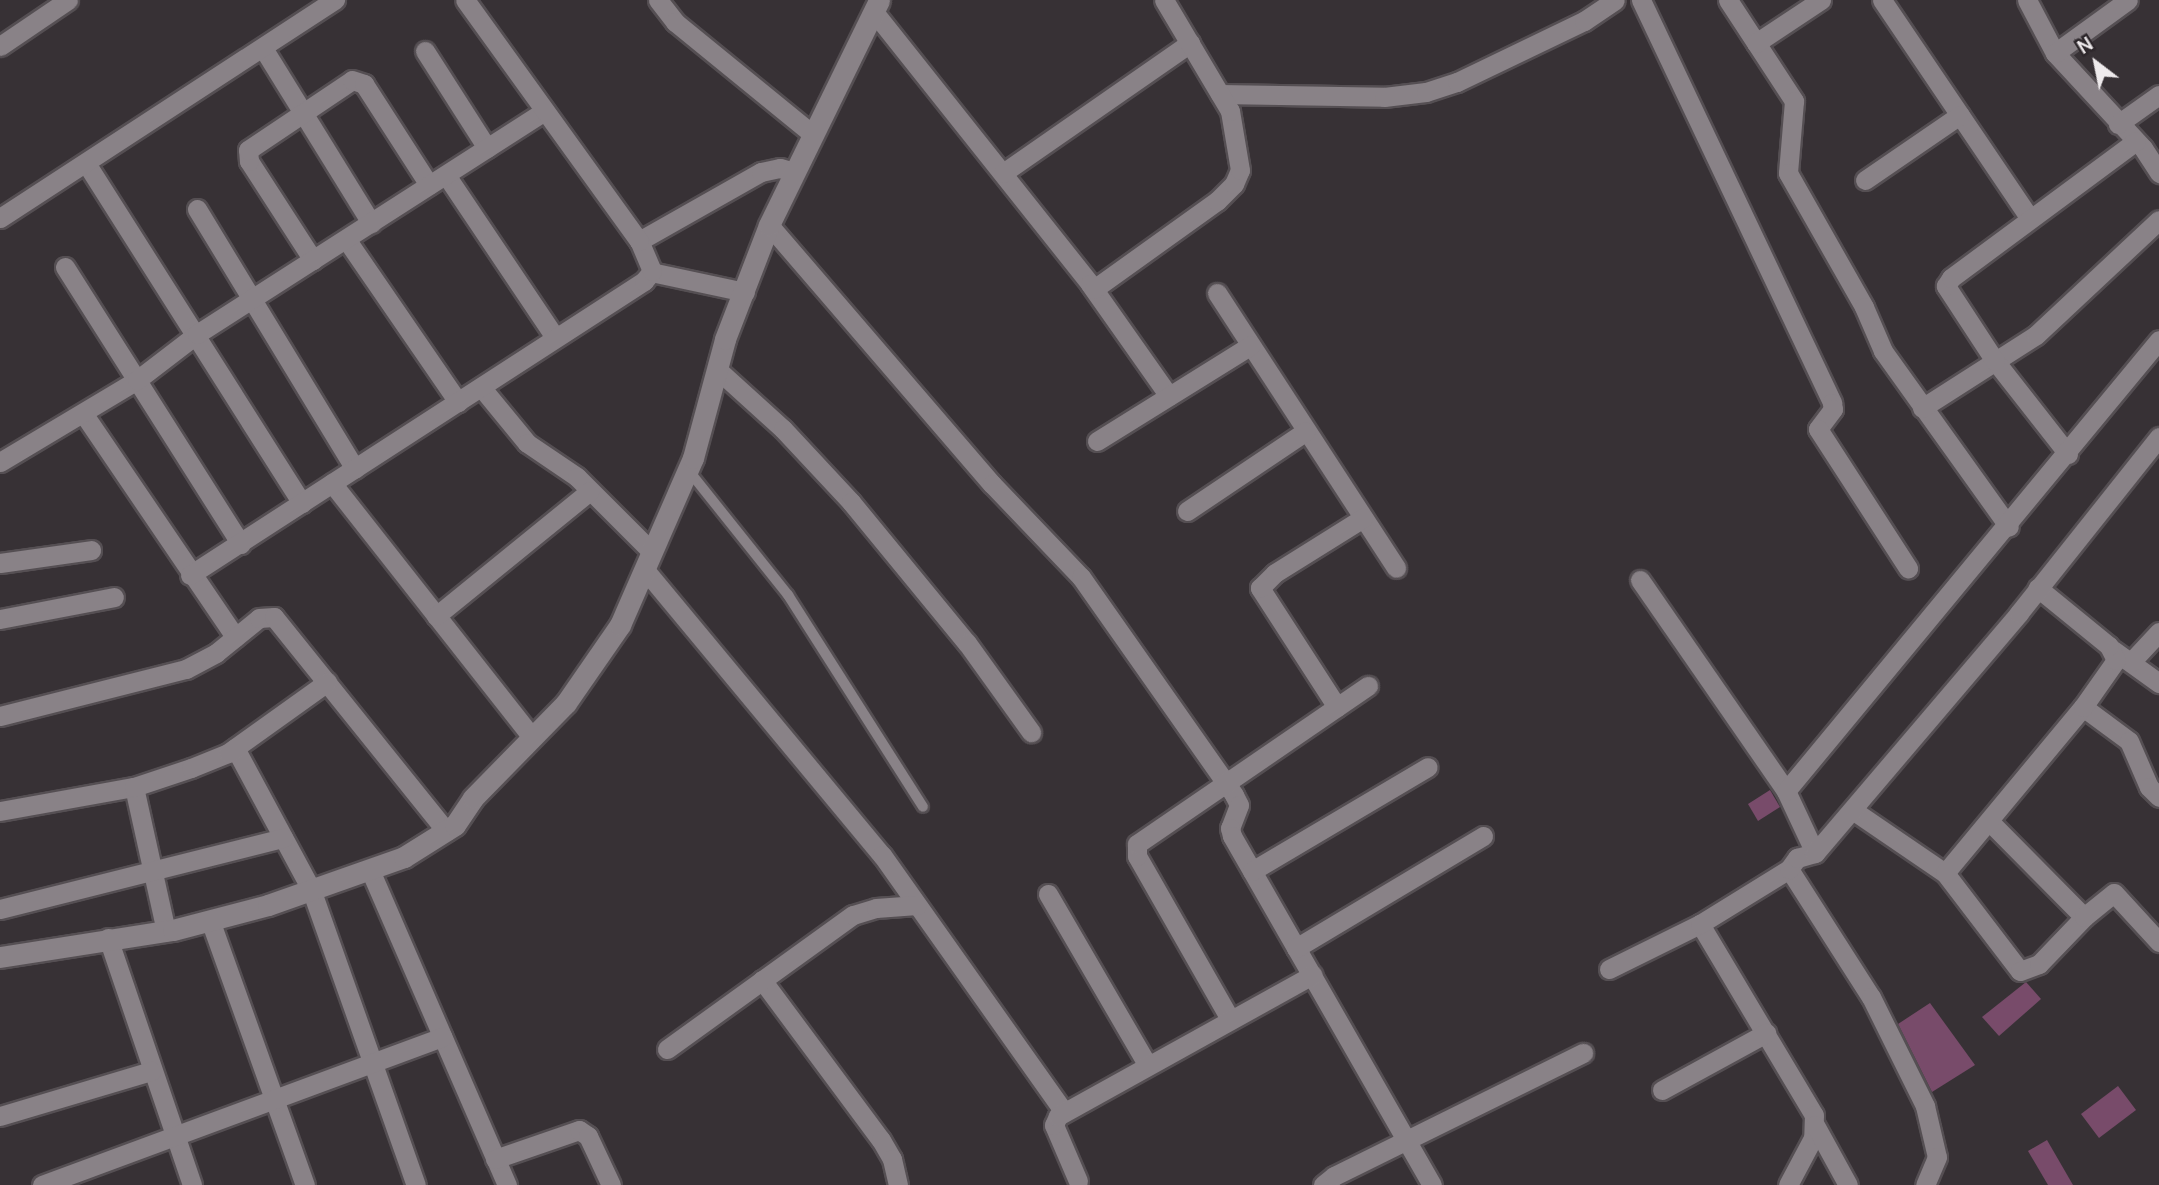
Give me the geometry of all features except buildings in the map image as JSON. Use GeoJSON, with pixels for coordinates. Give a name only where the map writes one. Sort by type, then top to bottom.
{"type":"FeatureCollection","features":[{"type":"Feature","properties":{"kind":"street"},"geometry":{"type":"LineString","coordinates":[[0,46],[68,0]]}},
{"type":"Feature","properties":{"kind":"street"},"geometry":{"type":"LineString","coordinates":[[0,218],[335,0]]}},
{"type":"Feature","properties":{"kind":"street"},"geometry":{"type":"LineString","coordinates":[[466,0],[639,241],[651,272]]}},
{"type":"Feature","properties":{"kind":"street"},"geometry":{"type":"LineString","coordinates":[[657,0],[675,22],[811,133]]}},
{"type":"Feature","properties":{"kind":"street"},"geometry":{"type":"LineString","coordinates":[[1094,289],[1234,184],[1240,170],[1237,140],[1220,94],[1164,0]]}},
{"type":"Feature","properties":{"kind":"street"},"geometry":{"type":"LineString","coordinates":[[1220,94],[1384,97],[1426,92],[1458,82],[1584,20],[1615,0]]}},
{"type":"Feature","properties":{"kind":"street"},"geometry":{"type":"LineString","coordinates":[[1641,0],[1832,403],[1833,409],[1818,429],[1908,568]]}},
{"type":"Feature","properties":{"kind":"street"},"geometry":{"type":"LineString","coordinates":[[1728,0],[1794,100],[1788,173],[1864,307],[1883,351],[2009,527]]}},
{"type":"Feature","properties":{"kind":"street"},"geometry":{"type":"LineString","coordinates":[[1756,43],[1821,0]]}},
{"type":"Feature","properties":{"kind":"street"},"geometry":{"type":"LineString","coordinates":[[1882,0],[2030,219]]}},
{"type":"Feature","properties":{"kind":"street"},"geometry":{"type":"LineString","coordinates":[[2027,0],[2055,53],[2136,141],[2159,173]]}},
{"type":"Feature","properties":{"kind":"street"},"geometry":{"type":"LineString","coordinates":[[2055,53],[2128,0]]}},
{"type":"Feature","properties":{"kind":"street"},"geometry":{"type":"LineString","coordinates":[[0,957],[166,931],[311,889],[404,857],[446,831],[566,703],[620,625],[688,470],[719,371],[724,339],[745,292],[769,225],[811,133],[876,4],[1094,289],[1169,396]]}},
{"type":"Feature","properties":{"kind":"street"},"geometry":{"type":"LineString","coordinates":[[1003,173],[1189,43]]}},
{"type":"Feature","properties":{"kind":"street"},"geometry":{"type":"LineString","coordinates":[[262,48],[371,223]]}},
{"type":"Feature","properties":{"kind":"street"},"geometry":{"type":"LineString","coordinates":[[425,51],[487,148]]}},
{"type":"Feature","properties":{"kind":"street"},"geometry":{"type":"LineString","coordinates":[[313,260],[247,155],[256,143],[352,79],[361,80],[429,185]]}},
{"type":"Feature","properties":{"kind":"street"},"geometry":{"type":"LineString","coordinates":[[2118,124],[2159,95]]}},
{"type":"Feature","properties":{"kind":"street"},"geometry":{"type":"LineString","coordinates":[[0,462],[137,380],[197,334],[545,111]]}},
{"type":"Feature","properties":{"kind":"street"},"geometry":{"type":"LineString","coordinates":[[1864,180],[1960,116]]}},
{"type":"Feature","properties":{"kind":"street"},"geometry":{"type":"LineString","coordinates":[[2067,454],[1995,361],[1946,286],[2030,219],[2136,141]]}},
{"type":"Feature","properties":{"kind":"street"},"geometry":{"type":"LineString","coordinates":[[86,163],[302,503]]}},
{"type":"Feature","properties":{"kind":"street"},"geometry":{"type":"LineString","coordinates":[[639,241],[761,172],[780,168],[794,172]]}},
{"type":"Feature","properties":{"kind":"street"},"geometry":{"type":"LineString","coordinates":[[446,175],[555,337]]}},
{"type":"Feature","properties":{"kind":"street"},"geometry":{"type":"LineString","coordinates":[[197,209],[355,469]]}},
{"type":"Feature","properties":{"kind":"street"},"geometry":{"type":"LineString","coordinates":[[1922,408],[2045,328],[2159,220]]}},
{"type":"Feature","properties":{"kind":"street"},"geometry":{"type":"LineString","coordinates":[[769,225],[992,484],[1081,577],[1224,782],[1239,805],[1230,828],[1232,836],[1432,1185]]}},
{"type":"Feature","properties":{"kind":"street"},"geometry":{"type":"LineString","coordinates":[[346,239],[458,402]]}},
{"type":"Feature","properties":{"kind":"street"},"geometry":{"type":"LineString","coordinates":[[65,267],[241,544]]}},
{"type":"Feature","properties":{"kind":"street"},"geometry":{"type":"LineString","coordinates":[[190,575],[644,281],[651,272]]}},
{"type":"Feature","properties":{"kind":"street"},"geometry":{"type":"LineString","coordinates":[[651,272],[745,292]]}},
{"type":"Feature","properties":{"kind":"street"},"geometry":{"type":"LineString","coordinates":[[1217,293],[1396,568]]}},
{"type":"Feature","properties":{"kind":"street"},"geometry":{"type":"LineString","coordinates":[[1786,791],[2009,527],[2159,340]]}},
{"type":"Feature","properties":{"kind":"street"},"geometry":{"type":"LineString","coordinates":[[1097,441],[1251,345]]}},
{"type":"Feature","properties":{"kind":"street"},"geometry":{"type":"LineString","coordinates":[[719,371],[783,429],[851,502],[967,643],[1031,732]]}},
{"type":"Feature","properties":{"kind":"street"},"geometry":{"type":"LineString","coordinates":[[481,387],[527,443],[561,463],[590,491],[648,561],[882,855],[1064,1112]]}},
{"type":"Feature","properties":{"kind":"street"},"geometry":{"type":"LineString","coordinates":[[83,413],[235,638]]}},
{"type":"Feature","properties":{"kind":"street"},"geometry":{"type":"LineString","coordinates":[[1187,511],[1306,431]]}},
{"type":"Feature","properties":{"kind":"street"},"geometry":{"type":"LineString","coordinates":[[1609,969],[1700,925],[1789,869],[1797,858],[1815,853],[1854,811],[2159,438]]}},
{"type":"Feature","properties":{"kind":"street"},"geometry":{"type":"LineString","coordinates":[[332,483],[532,737]]}},
{"type":"Feature","properties":{"kind":"street"},"geometry":{"type":"LineString","coordinates":[[436,616],[590,491]]}},
{"type":"Feature","properties":{"kind":"street"},"geometry":{"type":"LineString","coordinates":[[1337,707],[1261,588],[1275,573],[1363,517]]}},
{"type":"Feature","properties":{"kind":"street"},"geometry":{"type":"LineString","coordinates":[[0,563],[91,550]]}},
{"type":"Feature","properties":{"kind":"street"},"geometry":{"type":"LineString","coordinates":[[1640,580],[1786,791],[1815,853]]}},
{"type":"Feature","properties":{"kind":"street"},"geometry":{"type":"LineString","coordinates":[[2038,588],[2113,650],[2159,683]]}},
{"type":"Feature","properties":{"kind":"street"},"geometry":{"type":"LineString","coordinates":[[0,620],[114,597]]}},
{"type":"Feature","properties":{"kind":"street"},"geometry":{"type":"LineString","coordinates":[[0,716],[186,669],[235,638],[259,618],[274,617],[446,831]]}},
{"type":"Feature","properties":{"kind":"street"},"geometry":{"type":"LineString","coordinates":[[2131,662],[2159,632]]}},
{"type":"Feature","properties":{"kind":"street"},"geometry":{"type":"LineString","coordinates":[[1945,873],[2112,670],[2116,660],[2113,650]]}},
{"type":"Feature","properties":{"kind":"street"},"geometry":{"type":"LineString","coordinates":[[0,811],[134,788],[235,748],[327,682]]}},
{"type":"Feature","properties":{"kind":"street"},"geometry":{"type":"LineString","coordinates":[[1230,1019],[1136,850],[1141,838],[1367,686]]}},
{"type":"Feature","properties":{"kind":"street"},"geometry":{"type":"LineString","coordinates":[[2083,707],[2129,741],[2149,787],[2159,797]]}},
{"type":"Feature","properties":{"kind":"street"},"geometry":{"type":"LineString","coordinates":[[235,748],[311,889],[416,1185]]}},
{"type":"Feature","properties":{"kind":"street"},"geometry":{"type":"LineString","coordinates":[[1252,871],[1428,767]]}},
{"type":"Feature","properties":{"kind":"street"},"geometry":{"type":"LineString","coordinates":[[134,788],[155,872],[166,931]]}},
{"type":"Feature","properties":{"kind":"street"},"geometry":{"type":"LineString","coordinates":[[1854,811],[1945,873],[2020,971],[2039,964],[2084,917],[2114,893],[2159,942]]}},
{"type":"Feature","properties":{"kind":"street"},"geometry":{"type":"LineString","coordinates":[[1989,821],[2084,917]]}},
{"type":"Feature","properties":{"kind":"street"},"geometry":{"type":"LineString","coordinates":[[1296,948],[1483,836]]}},
{"type":"Feature","properties":{"kind":"street"},"geometry":{"type":"LineString","coordinates":[[0,909],[283,838]]}},
{"type":"Feature","properties":{"kind":"street"},"geometry":{"type":"LineString","coordinates":[[1789,869],[1871,997],[1925,1106],[1937,1157],[1925,1185]]}},
{"type":"Feature","properties":{"kind":"street"},"geometry":{"type":"LineString","coordinates":[[370,870],[506,1185]]}},
{"type":"Feature","properties":{"kind":"street"},"geometry":{"type":"LineString","coordinates":[[1048,894],[1147,1064]]}},
{"type":"Feature","properties":{"kind":"street"},"geometry":{"type":"LineString","coordinates":[[667,1049],[853,915],[876,908],[917,905]]}},
{"type":"Feature","properties":{"kind":"street"},"geometry":{"type":"LineString","coordinates":[[210,920],[305,1185]]}},
{"type":"Feature","properties":{"kind":"street"},"geometry":{"type":"LineString","coordinates":[[1700,925],[1809,1104],[1815,1125],[1848,1185]]}},
{"type":"Feature","properties":{"kind":"street"},"geometry":{"type":"LineString","coordinates":[[108,938],[172,1137],[192,1185]]}},
{"type":"Feature","properties":{"kind":"street"},"geometry":{"type":"LineString","coordinates":[[1078,1181],[1054,1125],[1064,1112],[1312,975]]}},
{"type":"Feature","properties":{"kind":"street"},"geometry":{"type":"LineString","coordinates":[[762,981],[881,1140],[895,1184]]}},
{"type":"Feature","properties":{"kind":"street"},"geometry":{"type":"LineString","coordinates":[[1662,1090],[1766,1033]]}},
{"type":"Feature","properties":{"kind":"street"},"geometry":{"type":"LineString","coordinates":[[42,1185],[70,1180],[172,1137],[443,1037]]}},
{"type":"Feature","properties":{"kind":"street"},"geometry":{"type":"LineString","coordinates":[[1323,1185],[1406,1139],[1583,1053]]}},
{"type":"Feature","properties":{"kind":"street"},"geometry":{"type":"LineString","coordinates":[[0,1116],[151,1071]]}},
{"type":"Feature","properties":{"kind":"street"},"geometry":{"type":"LineString","coordinates":[[1788,1185],[1815,1125]]}},
{"type":"Feature","properties":{"kind":"street"},"geometry":{"type":"LineString","coordinates":[[495,1158],[579,1130],[588,1136],[611,1185]]}},
{"type":"Feature","properties":{"kind":"lane"},"geometry":{"type":"LineString","coordinates":[[688,470],[788,595],[923,807]]}}]}
